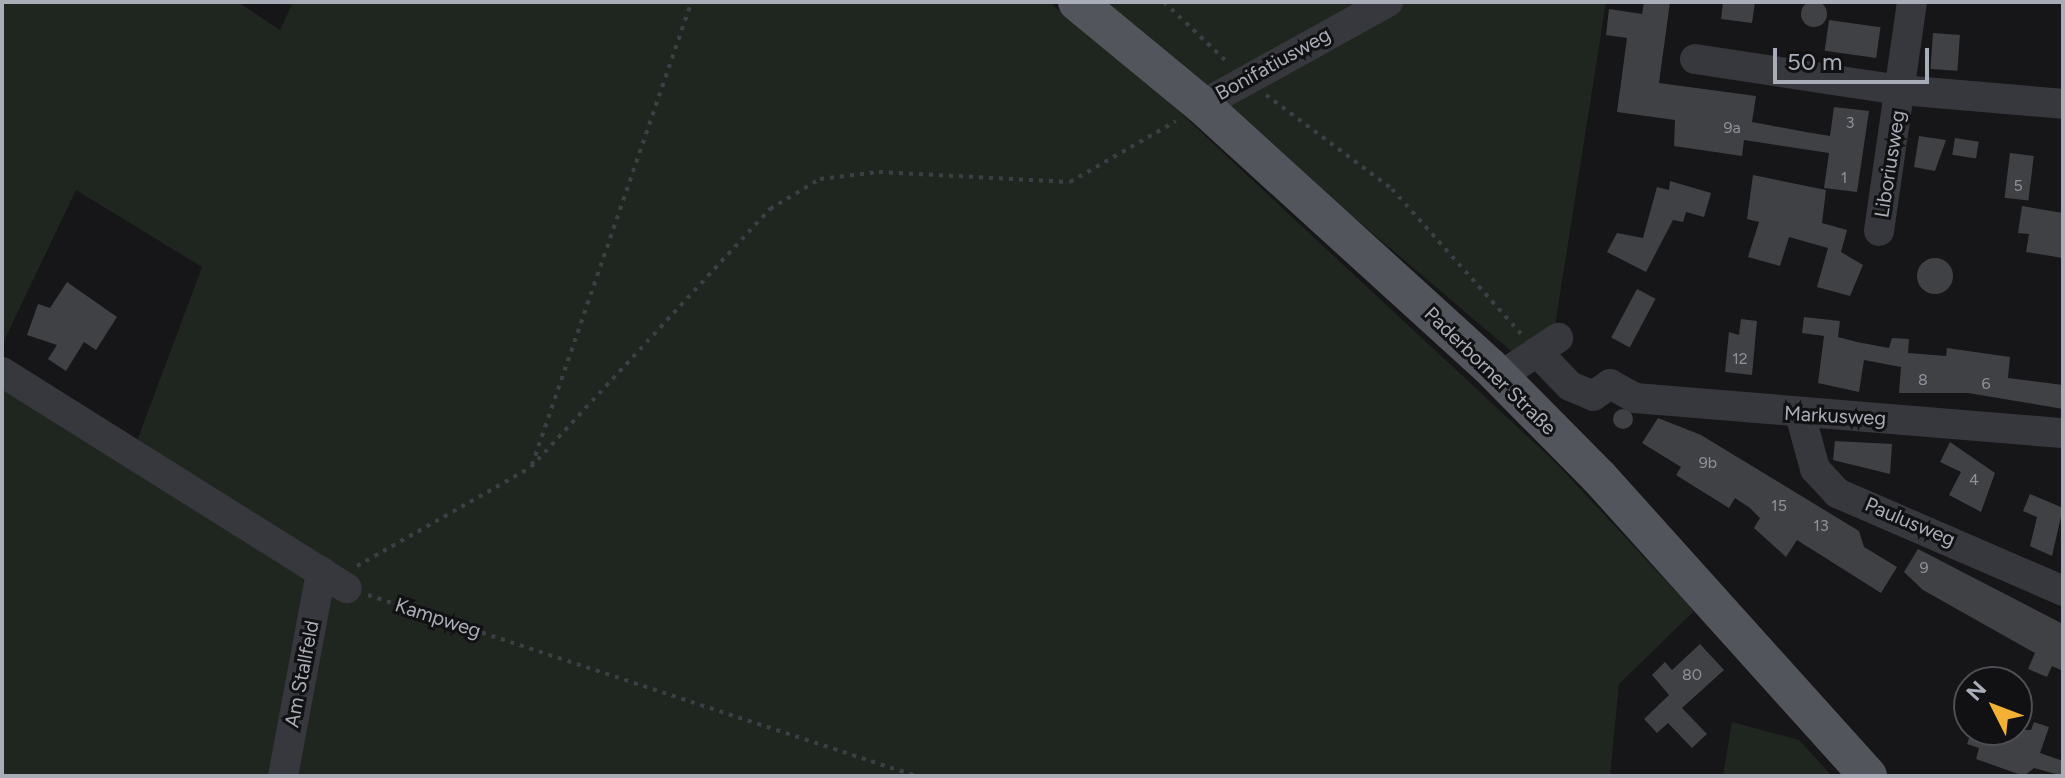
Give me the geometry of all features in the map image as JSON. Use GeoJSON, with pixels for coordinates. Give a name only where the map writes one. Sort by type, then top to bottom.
{"type":"FeatureCollection","features":[{"type":"Feature","properties":{"kind":"main road","name":"Paderborner Straße"},"geometry":{"type":"LineString","coordinates":[[1077,2],[1202,105],[1499,377],[1868,776]]}},
{"type":"Feature","properties":{"kind":"street","name":"Bonifatiusweg"},"geometry":{"type":"LineString","coordinates":[[1202,105],[1242,77],[1388,2]]}},
{"type":"Feature","properties":{"kind":"street","name":"Liboriusweg"},"geometry":{"type":"LineString","coordinates":[[1879,231],[1912,2]]}},
{"type":"Feature","properties":{"kind":"street"},"geometry":{"type":"LineString","coordinates":[[1695,59],[1901,90],[2063,104]]}},
{"type":"Feature","properties":{"kind":"street"},"geometry":{"type":"LineString","coordinates":[[1499,377],[1548,345]]}},
{"type":"Feature","properties":{"kind":"street","name":"Markusweg"},"geometry":{"type":"LineString","coordinates":[[1548,345],[1570,386],[1593,396],[1610,384],[1635,398],[1800,414],[2063,433]]}},
{"type":"Feature","properties":{"kind":"street"},"geometry":{"type":"LineString","coordinates":[[2,372],[347,588]]}},
{"type":"Feature","properties":{"kind":"street","name":"Paulusweg"},"geometry":{"type":"LineString","coordinates":[[1800,414],[1815,469],[1837,493],[2063,591]]}},
{"type":"Feature","properties":{"kind":"street","name":"Am Stallfeld"},"geometry":{"type":"LineString","coordinates":[[283,776],[321,572]]}},
{"type":"Feature","properties":{"kind":"path"},"geometry":{"type":"LineString","coordinates":[[531,467],[691,2]]}},
{"type":"Feature","properties":{"kind":"path"},"geometry":{"type":"LineString","coordinates":[[1164,2],[1242,77],[1392,189],[1548,345]]}},
{"type":"Feature","properties":{"kind":"path"},"geometry":{"type":"LineString","coordinates":[[321,572],[346,572],[531,467],[770,209],[820,179],[879,172],[1070,182],[1202,105]]}},
{"type":"Feature","properties":{"kind":"path","name":"Kampweg"},"geometry":{"type":"LineString","coordinates":[[347,588],[916,776]]}},
{"type":"Feature","properties":{"kind":"shaded area"},"geometry":{"type":"Polygon","coordinates":[[[2,2],[238,2],[280,30],[293,2],[1049,2],[1173,106],[1557,464],[1694,611],[1619,684],[1610,776],[2,776],[2,364],[135,446],[202,267],[76,190],[2,345],[2,2]]]}},
{"type":"Feature","properties":{"kind":"shaded area"},"geometry":{"type":"Polygon","coordinates":[[[1100,2],[1606,2],[1555,326],[1517,356],[1100,2]]]}},
{"type":"Feature","properties":{"kind":"shaded area"},"geometry":{"type":"Polygon","coordinates":[[[1732,722],[1799,740],[1832,776],[1723,776],[1732,722]]]}},
{"type":"Feature","properties":{"kind":"building"},"geometry":{"type":"Polygon","coordinates":[[[1814,1],[1823,5],[1827,14],[1823,23],[1814,27],[1805,23],[1801,14],[1805,5],[1814,1]]]}},
{"type":"Feature","properties":{"kind":"building"},"geometry":{"type":"Polygon","coordinates":[[[1644,2],[1670,2],[1659,83],[1756,96],[1752,122],[1830,136],[1834,107],[1869,111],[1857,192],[1824,188],[1829,153],[1744,140],[1742,156],[1674,146],[1675,120],[1617,112],[1627,38],[1606,35],[1609,9],[1642,14],[1644,2]]]}},
{"type":"Feature","properties":{"kind":"building"},"geometry":{"type":"Polygon","coordinates":[[[1723,2],[1755,2],[1752,23],[1721,19],[1723,2]]]}},
{"type":"Feature","properties":{"kind":"building"},"geometry":{"type":"Polygon","coordinates":[[[1829,20],[1880,27],[1876,58],[1825,51],[1829,20]]]}},
{"type":"Feature","properties":{"kind":"building"},"geometry":{"type":"Polygon","coordinates":[[[1933,33],[1960,35],[1957,71],[1930,69],[1933,33]]]}},
{"type":"Feature","properties":{"kind":"building"},"geometry":{"type":"Polygon","coordinates":[[[1919,136],[1946,140],[1935,171],[1914,167],[1919,136]]]}},
{"type":"Feature","properties":{"kind":"building"},"geometry":{"type":"Polygon","coordinates":[[[1955,138],[1979,142],[1976,159],[1952,155],[1955,138]]]}},
{"type":"Feature","properties":{"kind":"building"},"geometry":{"type":"Polygon","coordinates":[[[2010,153],[2034,156],[2028,201],[2005,198],[2010,153]]]}},
{"type":"Feature","properties":{"kind":"building"},"geometry":{"type":"Polygon","coordinates":[[[1753,175],[1826,190],[1822,223],[1847,230],[1841,252],[1863,265],[1850,296],[1817,287],[1828,248],[1789,237],[1780,266],[1748,257],[1759,222],[1747,219],[1753,175]]]}},
{"type":"Feature","properties":{"kind":"building"},"geometry":{"type":"Polygon","coordinates":[[[1670,181],[1711,193],[1704,217],[1686,212],[1683,222],[1673,220],[1646,272],[1607,252],[1617,233],[1643,238],[1657,187],[1669,190],[1670,181]]]}},
{"type":"Feature","properties":{"kind":"building"},"geometry":{"type":"Polygon","coordinates":[[[2022,206],[2063,213],[2063,258],[2026,252],[2029,234],[2018,233],[2022,206]]]}},
{"type":"Feature","properties":{"kind":"building"},"geometry":{"type":"Polygon","coordinates":[[[1935,258],[1947,264],[1953,276],[1947,288],[1935,294],[1923,288],[1917,276],[1923,264],[1935,258]]]}},
{"type":"Feature","properties":{"kind":"building"},"geometry":{"type":"Polygon","coordinates":[[[67,282],[117,317],[96,350],[84,342],[66,371],[48,359],[57,345],[27,335],[38,304],[50,308],[67,282]]]}},
{"type":"Feature","properties":{"kind":"building"},"geometry":{"type":"Polygon","coordinates":[[[1637,289],[1656,299],[1630,347],[1611,338],[1637,289]]]}},
{"type":"Feature","properties":{"kind":"building"},"geometry":{"type":"Polygon","coordinates":[[[1804,317],[1840,321],[1838,337],[1857,342],[1889,348],[1892,338],[1909,339],[1908,353],[1946,356],[1947,348],[2010,357],[2008,378],[2063,385],[2063,409],[1968,393],[1899,393],[1901,367],[1864,360],[1859,392],[1818,383],[1824,336],[1802,333],[1804,317]]]}},
{"type":"Feature","properties":{"kind":"building"},"geometry":{"type":"Polygon","coordinates":[[[1741,319],[1757,321],[1752,375],[1725,372],[1729,332],[1739,335],[1741,319]]]}},
{"type":"Feature","properties":{"kind":"building"},"geometry":{"type":"Polygon","coordinates":[[[1623,409],[1630,412],[1633,419],[1630,426],[1623,429],[1616,426],[1613,419],[1616,412],[1623,409]]]}},
{"type":"Feature","properties":{"kind":"building"},"geometry":{"type":"Polygon","coordinates":[[[1658,418],[1701,435],[1859,531],[1864,547],[1897,567],[1881,593],[1797,540],[1786,557],[1754,528],[1760,518],[1750,508],[1735,498],[1729,508],[1676,475],[1681,467],[1642,443],[1658,418]]]}},
{"type":"Feature","properties":{"kind":"building"},"geometry":{"type":"Polygon","coordinates":[[[1835,441],[1892,444],[1890,474],[1833,460],[1835,441]]]}},
{"type":"Feature","properties":{"kind":"building"},"geometry":{"type":"Polygon","coordinates":[[[1950,442],[1995,473],[1981,512],[1949,495],[1961,472],[1940,462],[1950,442]]]}},
{"type":"Feature","properties":{"kind":"building"},"geometry":{"type":"Polygon","coordinates":[[[2030,494],[2063,508],[2052,556],[2030,546],[2037,517],[2023,511],[2030,494]]]}},
{"type":"Feature","properties":{"kind":"building"},"geometry":{"type":"Polygon","coordinates":[[[1918,549],[2063,624],[2063,671],[2052,666],[2047,677],[2033,671],[2033,666],[2029,666],[2035,653],[1923,590],[1904,572],[1918,549]]]}},
{"type":"Feature","properties":{"kind":"building"},"geometry":{"type":"Polygon","coordinates":[[[1700,644],[1724,670],[1682,708],[1707,734],[1692,748],[1668,723],[1657,733],[1644,719],[1669,695],[1652,675],[1665,662],[1672,670],[1700,644]]]}},
{"type":"Feature","properties":{"kind":"building"},"geometry":{"type":"Polygon","coordinates":[[[2034,722],[2049,727],[2040,753],[2063,761],[2063,776],[2034,768],[2024,776],[1976,759],[1979,748],[1973,746],[2033,746],[2034,722]]]}}]}
